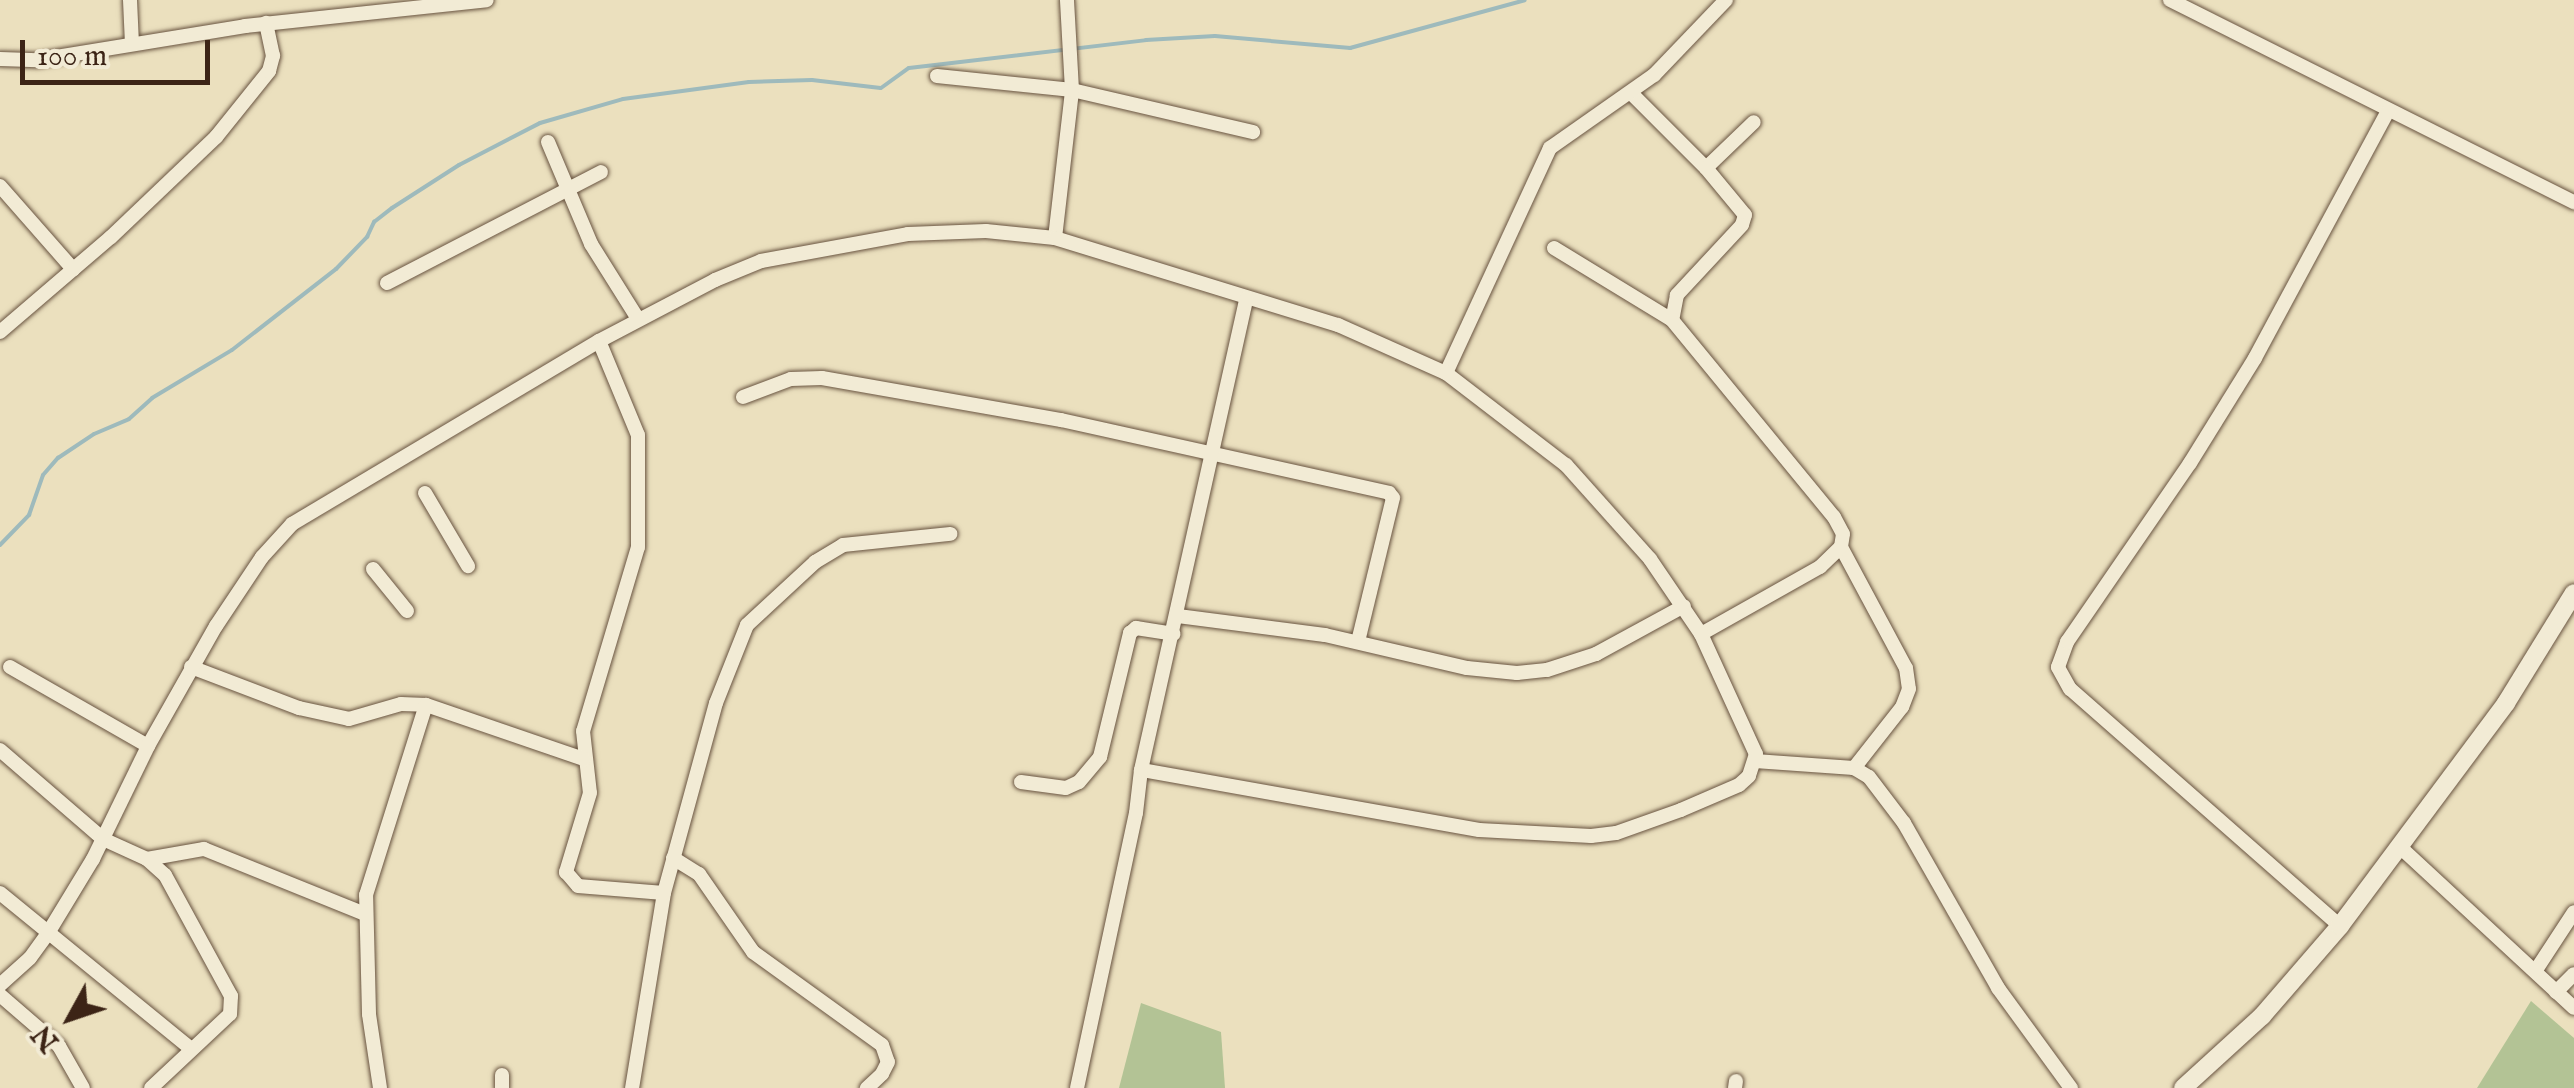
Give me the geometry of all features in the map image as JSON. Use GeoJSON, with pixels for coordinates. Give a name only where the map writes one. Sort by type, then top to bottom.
{"type":"FeatureCollection","features":[{"type":"Feature","properties":{"kind":"street"},"geometry":{"type":"LineString","coordinates":[[130,0],[132,44]]}},
{"type":"Feature","properties":{"kind":"street"},"geometry":{"type":"LineString","coordinates":[[0,59],[38,60],[266,24],[487,0]]}},
{"type":"Feature","properties":{"kind":"street"},"geometry":{"type":"LineString","coordinates":[[1055,238],[1072,90],[1066,0]]}},
{"type":"Feature","properties":{"kind":"street"},"geometry":{"type":"LineString","coordinates":[[1446,373],[1550,148],[1666,64],[1726,0]]}},
{"type":"Feature","properties":{"kind":"street"},"geometry":{"type":"LineString","coordinates":[[2170,0],[2574,202]]}},
{"type":"Feature","properties":{"kind":"street"},"geometry":{"type":"LineString","coordinates":[[0,332],[216,138],[259,86],[272,56],[266,24]]}},
{"type":"Feature","properties":{"kind":"street"},"geometry":{"type":"LineString","coordinates":[[937,76],[1072,90],[1253,132]]}},
{"type":"Feature","properties":{"kind":"street"},"geometry":{"type":"LineString","coordinates":[[1630,93],[1706,168],[1741,208],[1745,221],[1677,295],[1672,320]]}},
{"type":"Feature","properties":{"kind":"street"},"geometry":{"type":"LineString","coordinates":[[2340,926],[2070,689],[2058,667],[2067,642],[2255,358],[2388,111]]}},
{"type":"Feature","properties":{"kind":"street"},"geometry":{"type":"LineString","coordinates":[[1706,168],[1754,122]]}},
{"type":"Feature","properties":{"kind":"street"},"geometry":{"type":"LineString","coordinates":[[548,142],[596,253],[638,319]]}},
{"type":"Feature","properties":{"kind":"street"},"geometry":{"type":"LineString","coordinates":[[387,283],[602,172]]}},
{"type":"Feature","properties":{"kind":"street"},"geometry":{"type":"LineString","coordinates":[[0,186],[73,269]]}},
{"type":"Feature","properties":{"kind":"street"},"geometry":{"type":"LineString","coordinates":[[0,985],[30,958],[48,933],[103,839],[191,667],[262,556],[292,524],[599,340],[738,269],[786,255],[908,234],[986,231],[1055,238],[1368,336],[1446,373],[1566,464],[1650,559],[1701,634],[1755,744],[1755,761],[1740,785],[1632,828],[1591,836],[1479,830],[1141,770]]}},
{"type":"Feature","properties":{"kind":"street"},"geometry":{"type":"LineString","coordinates":[[1554,248],[1672,320],[1834,516],[1843,534],[1841,546],[1820,568],[1701,634]]}},
{"type":"Feature","properties":{"kind":"street"},"geometry":{"type":"LineString","coordinates":[[1077,1088],[1133,828],[1141,770],[1246,299]]}},
{"type":"Feature","properties":{"kind":"street"},"geometry":{"type":"LineString","coordinates":[[599,340],[638,435],[638,547],[583,731],[590,793],[568,878],[578,886],[664,893]]}},
{"type":"Feature","properties":{"kind":"street"},"geometry":{"type":"LineString","coordinates":[[743,397],[792,379],[822,378],[1061,420],[1213,455],[1278,465],[1390,494],[1358,642]]}},
{"type":"Feature","properties":{"kind":"street"},"geometry":{"type":"LineString","coordinates":[[425,492],[468,566]]}},
{"type":"Feature","properties":{"kind":"street"},"geometry":{"type":"LineString","coordinates":[[632,1088],[664,893],[716,703],[747,625],[815,562],[842,545],[950,534]]}},
{"type":"Feature","properties":{"kind":"street"},"geometry":{"type":"LineString","coordinates":[[1841,546],[1900,655],[1909,689],[1902,707],[1854,768]]}},
{"type":"Feature","properties":{"kind":"street"},"geometry":{"type":"LineString","coordinates":[[373,569],[407,611]]}},
{"type":"Feature","properties":{"kind":"street"},"geometry":{"type":"LineString","coordinates":[[2184,1088],[2272,1006],[2340,926],[2506,703],[2574,593]]}},
{"type":"Feature","properties":{"kind":"street"},"geometry":{"type":"LineString","coordinates":[[1178,616],[1358,642],[1467,668],[1547,670],[1627,639],[1684,606]]}},
{"type":"Feature","properties":{"kind":"street"},"geometry":{"type":"LineString","coordinates":[[1021,782],[1066,788],[1079,782],[1100,757],[1130,633],[1136,628],[1174,634]]}},
{"type":"Feature","properties":{"kind":"street"},"geometry":{"type":"LineString","coordinates":[[10,666],[148,746]]}},
{"type":"Feature","properties":{"kind":"street"},"geometry":{"type":"LineString","coordinates":[[191,667],[299,708],[349,719],[401,704],[426,706],[584,758]]}},
{"type":"Feature","properties":{"kind":"street"},"geometry":{"type":"LineString","coordinates":[[380,1088],[370,1014],[365,914],[369,875],[426,706]]}},
{"type":"Feature","properties":{"kind":"street"},"geometry":{"type":"LineString","coordinates":[[0,750],[103,839],[147,859],[172,886],[234,1004],[230,1014],[151,1088]]}},
{"type":"Feature","properties":{"kind":"street"},"geometry":{"type":"LineString","coordinates":[[1755,761],[1854,768],[1869,777],[1904,823],[1998,988],[2072,1088]]}},
{"type":"Feature","properties":{"kind":"street"},"geometry":{"type":"LineString","coordinates":[[2399,846],[2574,1008]]}},
{"type":"Feature","properties":{"kind":"street"},"geometry":{"type":"LineString","coordinates":[[147,859],[204,849],[365,914]]}},
{"type":"Feature","properties":{"kind":"street"},"geometry":{"type":"LineString","coordinates":[[673,858],[699,874],[754,952],[882,1044],[888,1062],[867,1088]]}},
{"type":"Feature","properties":{"kind":"street"},"geometry":{"type":"LineString","coordinates":[[0,893],[192,1049]]}},
{"type":"Feature","properties":{"kind":"street"},"geometry":{"type":"LineString","coordinates":[[2536,970],[2574,912]]}},
{"type":"Feature","properties":{"kind":"street"},"geometry":{"type":"LineString","coordinates":[[2556,992],[2574,974]]}},
{"type":"Feature","properties":{"kind":"street"},"geometry":{"type":"LineString","coordinates":[[0,994],[59,1046],[83,1088]]}},
{"type":"Feature","properties":{"kind":"green space"},"geometry":{"type":"Polygon","coordinates":[[[2531,1001],[2574,1038],[2574,1088],[2477,1088],[2531,1001]]]}},
{"type":"Feature","properties":{"kind":"green space"},"geometry":{"type":"Polygon","coordinates":[[[1141,1003],[1221,1032],[1225,1088],[1119,1088],[1141,1003]]]}},
{"type":"Feature","properties":{"kind":"waterway"},"geometry":{"type":"LineString","coordinates":[[0,545],[29,515],[43,475],[58,458],[94,434],[129,419],[152,398],[232,350],[336,269],[367,237],[374,222],[392,208],[459,165],[540,123],[623,99],[749,82],[812,80],[881,88],[909,68],[1146,40],[1215,36],[1350,48],[1525,0]]}}]}
